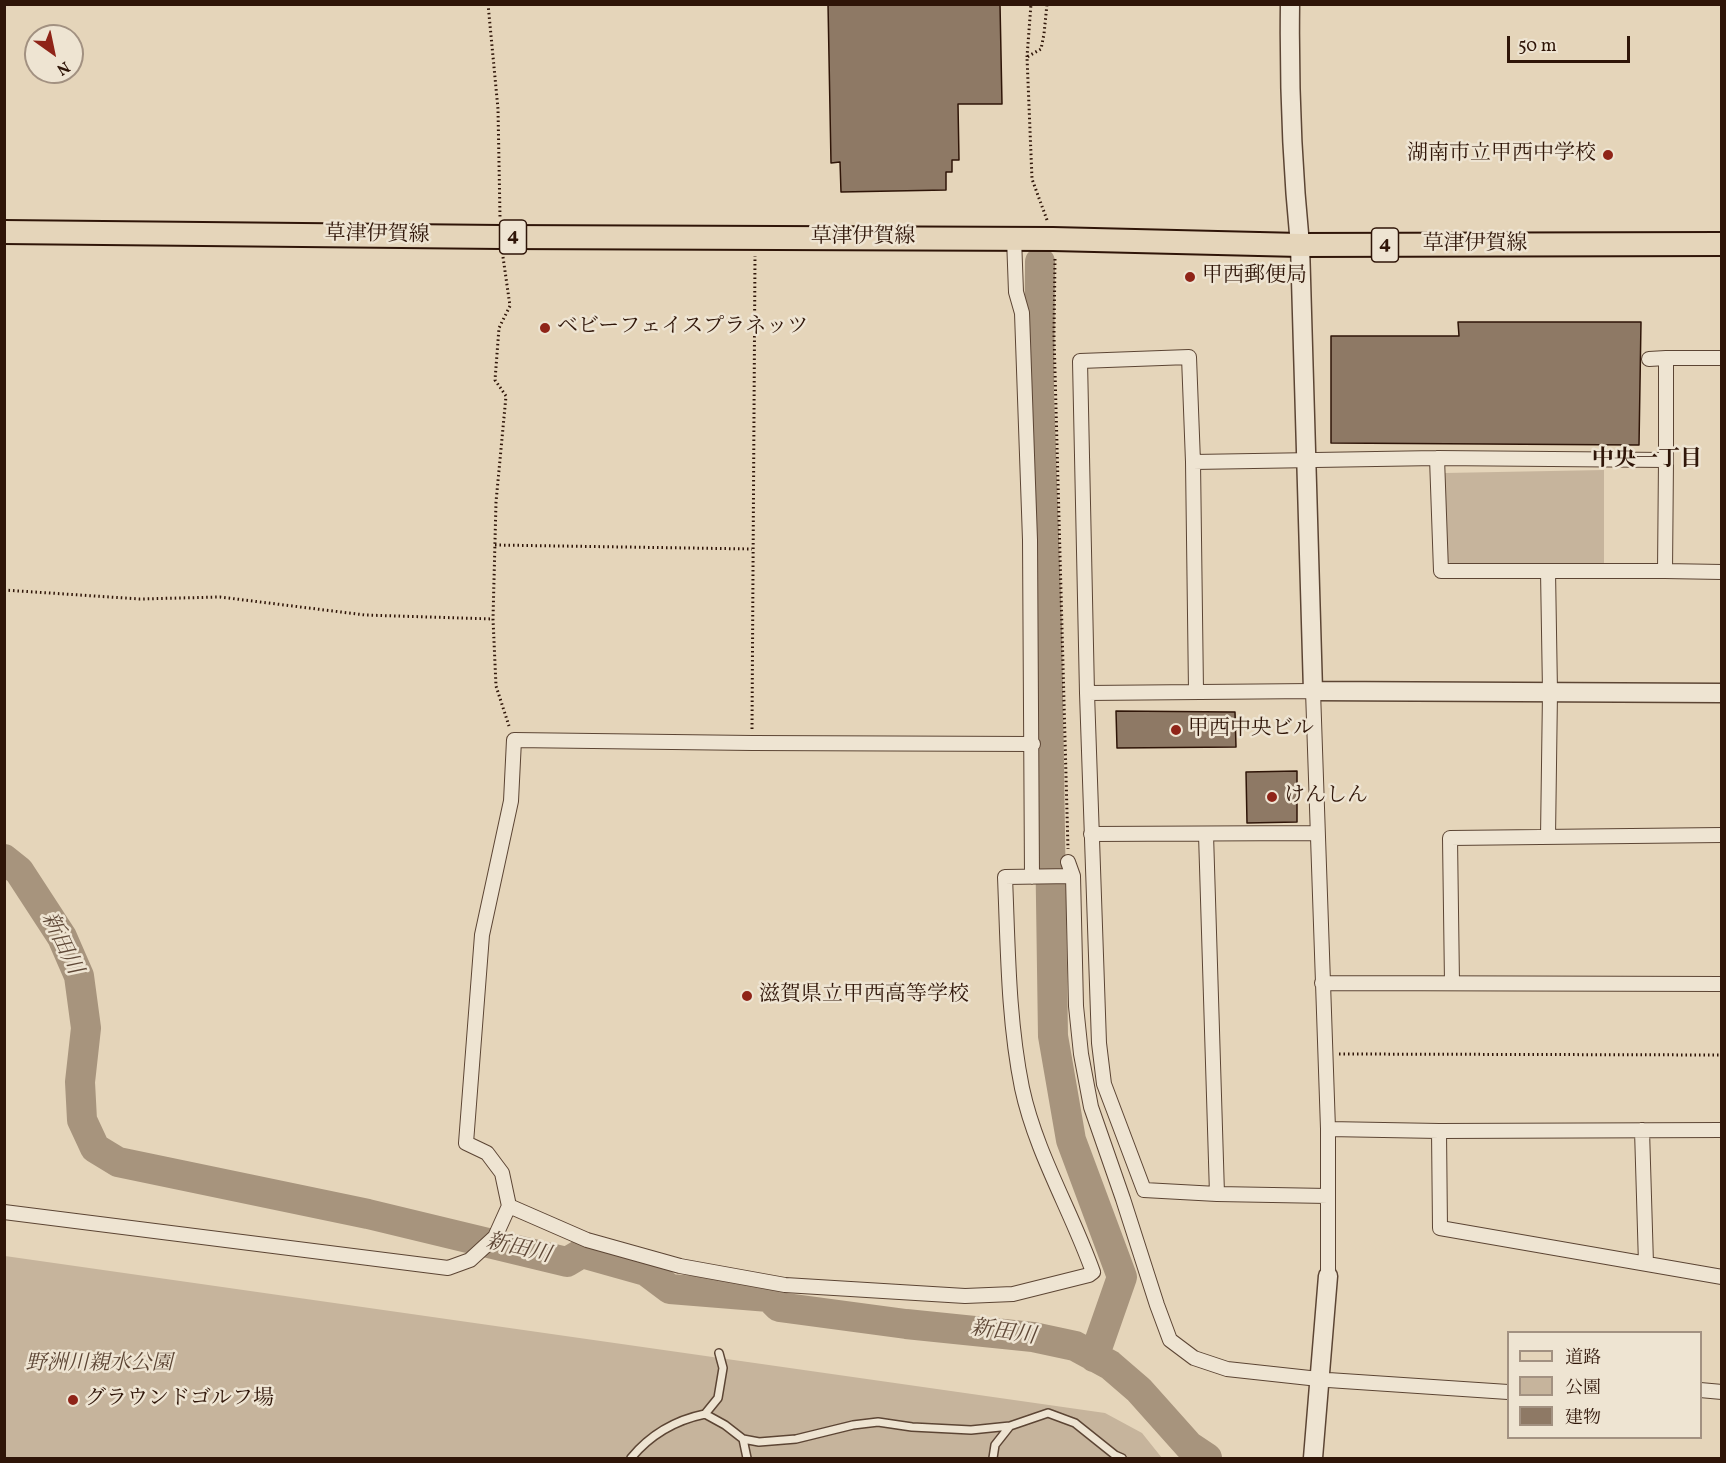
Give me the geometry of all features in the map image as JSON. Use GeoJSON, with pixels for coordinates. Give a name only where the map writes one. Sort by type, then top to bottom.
{"type":"FeatureCollection","features":[{"type":"Feature","properties":{"kind":"main road","name":"草津伊賀線"},"geometry":{"type":"LineString","coordinates":[[4,232],[501,237],[1017,238],[1300,245],[1722,244]]}},
{"type":"Feature","properties":{"kind":"street"},"geometry":{"type":"LineString","coordinates":[[1290,4],[1289,58],[1294,188],[1300,245],[1328,1129],[1328,1276],[1313,1458]]}},
{"type":"Feature","properties":{"kind":"street"},"geometry":{"type":"LineString","coordinates":[[1017,238],[1016,292],[1022,314],[1030,540],[1035,877]]}},
{"type":"Feature","properties":{"kind":"street"},"geometry":{"type":"LineString","coordinates":[[1196,691],[1189,357],[1080,361],[1091,834],[1099,1043],[1104,1084],[1144,1190],[1328,1196]]}},
{"type":"Feature","properties":{"kind":"street"},"geometry":{"type":"LineString","coordinates":[[1665,571],[1666,358]]}},
{"type":"Feature","properties":{"kind":"street"},"geometry":{"type":"LineString","coordinates":[[1649,359],[1722,358]]}},
{"type":"Feature","properties":{"kind":"street"},"geometry":{"type":"LineString","coordinates":[[1437,458],[1441,571],[1722,572]]}},
{"type":"Feature","properties":{"kind":"street"},"geometry":{"type":"LineString","coordinates":[[1193,462],[1437,458],[1665,459]]}},
{"type":"Feature","properties":{"kind":"street"},"geometry":{"type":"LineString","coordinates":[[1548,571],[1550,692],[1548,837]]}},
{"type":"Feature","properties":{"kind":"street"},"geometry":{"type":"LineString","coordinates":[[1087,693],[1196,691],[1722,693]]}},
{"type":"Feature","properties":{"kind":"street"},"geometry":{"type":"LineString","coordinates":[[4,1212],[448,1268],[470,1260],[495,1237],[509,1206],[502,1173],[487,1153],[466,1143],[482,935],[511,801],[514,740],[1033,744]]}},
{"type":"Feature","properties":{"kind":"street"},"geometry":{"type":"LineString","coordinates":[[1091,834],[1317,833]]}},
{"type":"Feature","properties":{"kind":"street"},"geometry":{"type":"LineString","coordinates":[[1206,834],[1217,1194]]}},
{"type":"Feature","properties":{"kind":"street"},"geometry":{"type":"LineString","coordinates":[[1452,983],[1450,838],[1722,835]]}},
{"type":"Feature","properties":{"kind":"street"},"geometry":{"type":"LineString","coordinates":[[1068,862],[1076,1006],[1081,1054],[1091,1107],[1156,1305],[1170,1340],[1194,1358],[1227,1369],[1507,1392]]}},
{"type":"Feature","properties":{"kind":"street"},"geometry":{"type":"LineString","coordinates":[[509,1206],[597,1242],[680,1266],[785,1285],[965,1296],[1013,1294],[1089,1275],[1093,1272],[1080,1237],[1057,1190],[1038,1139],[1023,1089],[1011,1017],[1005,877],[1069,877]]}},
{"type":"Feature","properties":{"kind":"street"},"geometry":{"type":"LineString","coordinates":[[1323,983],[1722,984]]}},
{"type":"Feature","properties":{"kind":"street"},"geometry":{"type":"LineString","coordinates":[[1328,1129],[1722,1130]]}},
{"type":"Feature","properties":{"kind":"street"},"geometry":{"type":"LineString","coordinates":[[1642,1130],[1646,1264]]}},
{"type":"Feature","properties":{"kind":"street"},"geometry":{"type":"LineString","coordinates":[[1439,1131],[1440,1228],[1722,1277]]}},
{"type":"Feature","properties":{"kind":"street"},"geometry":{"type":"LineString","coordinates":[[1702,1390],[1722,1392]]}},
{"type":"Feature","properties":{"kind":"lane"},"geometry":{"type":"LineString","coordinates":[[705,1414],[718,1398],[722,1383],[723,1368],[719,1353]]}},
{"type":"Feature","properties":{"kind":"lane"},"geometry":{"type":"LineString","coordinates":[[631,1458],[665,1429],[684,1418],[705,1414],[725,1425],[743,1439],[759,1442],[796,1439],[852,1425],[878,1422],[912,1427],[971,1430],[1010,1426],[1048,1413],[1075,1423],[1106,1449],[1122,1458]]}},
{"type":"Feature","properties":{"kind":"lane"},"geometry":{"type":"LineString","coordinates":[[993,1458],[995,1445],[1010,1426]]}},
{"type":"Feature","properties":{"kind":"lane"},"geometry":{"type":"LineString","coordinates":[[743,1439],[747,1458]]}},
{"type":"Feature","properties":{"kind":"path"},"geometry":{"type":"LineString","coordinates":[[488,4],[498,108],[501,237],[510,306],[499,328],[495,380],[506,396],[496,502],[492,619],[496,686],[514,740]]}},
{"type":"Feature","properties":{"kind":"path"},"geometry":{"type":"LineString","coordinates":[[1031,4],[1028,57],[1032,179],[1050,239],[1068,862]]}},
{"type":"Feature","properties":{"kind":"path"},"geometry":{"type":"LineString","coordinates":[[1028,57],[1041,48],[1047,4]]}},
{"type":"Feature","properties":{"kind":"path"},"geometry":{"type":"LineString","coordinates":[[752,743],[755,238]]}},
{"type":"Feature","properties":{"kind":"path"},"geometry":{"type":"LineString","coordinates":[[495,545],[752,549]]}},
{"type":"Feature","properties":{"kind":"path"},"geometry":{"type":"LineString","coordinates":[[4,590],[140,599],[220,597],[364,615],[492,619]]}},
{"type":"Feature","properties":{"kind":"path"},"geometry":{"type":"LineString","coordinates":[[1326,1054],[1722,1055]]}},
{"type":"Feature","properties":{"kind":"green space"},"geometry":{"type":"Polygon","coordinates":[[[1604,470],[1604,564],[1454,567],[1446,559],[1445,473],[1604,470]]]}},
{"type":"Feature","properties":{"kind":"green space","name":"野洲川親水公園"},"geometry":{"type":"Polygon","coordinates":[[[5,1256],[1105,1413],[1142,1433],[1162,1458],[5,1458],[5,1256]]]}},
{"type":"Feature","properties":{"kind":"building"},"geometry":{"type":"Polygon","coordinates":[[[828,4],[1000,4],[1002,104],[958,104],[959,160],[952,160],[952,172],[946,172],[946,190],[841,192],[840,162],[831,163],[828,4]]]}},
{"type":"Feature","properties":{"kind":"building"},"geometry":{"type":"Polygon","coordinates":[[[1458,322],[1641,322],[1639,445],[1331,443],[1331,336],[1459,336],[1458,322]]]}},
{"type":"Feature","properties":{"kind":"building","name":"甲西中央ビル"},"geometry":{"type":"Polygon","coordinates":[[[1116,711],[1235,712],[1236,747],[1117,748],[1116,711]]]}},
{"type":"Feature","properties":{"kind":"building","name":"けんしん"},"geometry":{"type":"Polygon","coordinates":[[[1297,771],[1297,822],[1247,823],[1246,772],[1297,771]]]}},
{"type":"Feature","properties":{"kind":"waterway"},"geometry":{"type":"LineString","coordinates":[[1040,262],[1039,392],[1047,628],[1053,1036],[1071,1140],[1122,1277],[1094,1357]]}},
{"type":"Feature","properties":{"kind":"waterway","name":"新田川"},"geometry":{"type":"LineString","coordinates":[[4,859],[19,871],[62,937],[79,976],[86,1028],[80,1082],[82,1120],[95,1148],[118,1162],[368,1214],[567,1262],[582,1253],[646,1271],[670,1289],[769,1297],[779,1307],[906,1324],[1033,1337],[1075,1346],[1110,1365],[1139,1390],[1189,1446],[1207,1458]]}},
{"type":"Feature","properties":{"kind":"place","name":"湖南市立甲西中学校"},"geometry":{"type":"Point","coordinates":[1608,155]}},
{"type":"Feature","properties":{"kind":"place","name":"甲西郵便局"},"geometry":{"type":"Point","coordinates":[1190,277]}},
{"type":"Feature","properties":{"kind":"place","name":"ベビーフェイスプラネッツ"},"geometry":{"type":"Point","coordinates":[545,328]}},
{"type":"Feature","properties":{"kind":"place","name":"甲西中央ビル"},"geometry":{"type":"Point","coordinates":[1176,730]}},
{"type":"Feature","properties":{"kind":"place","name":"けんしん"},"geometry":{"type":"Point","coordinates":[1272,797]}},
{"type":"Feature","properties":{"kind":"place","name":"滋賀県立甲西高等学校"},"geometry":{"type":"Point","coordinates":[747,996]}},
{"type":"Feature","properties":{"kind":"place","name":"グラウンドゴルフ場"},"geometry":{"type":"Point","coordinates":[73,1400]}},
{"type":"Feature","properties":{"kind":"district","name":"中央一丁目"},"geometry":{"type":"Point","coordinates":[1647,461]}}]}
